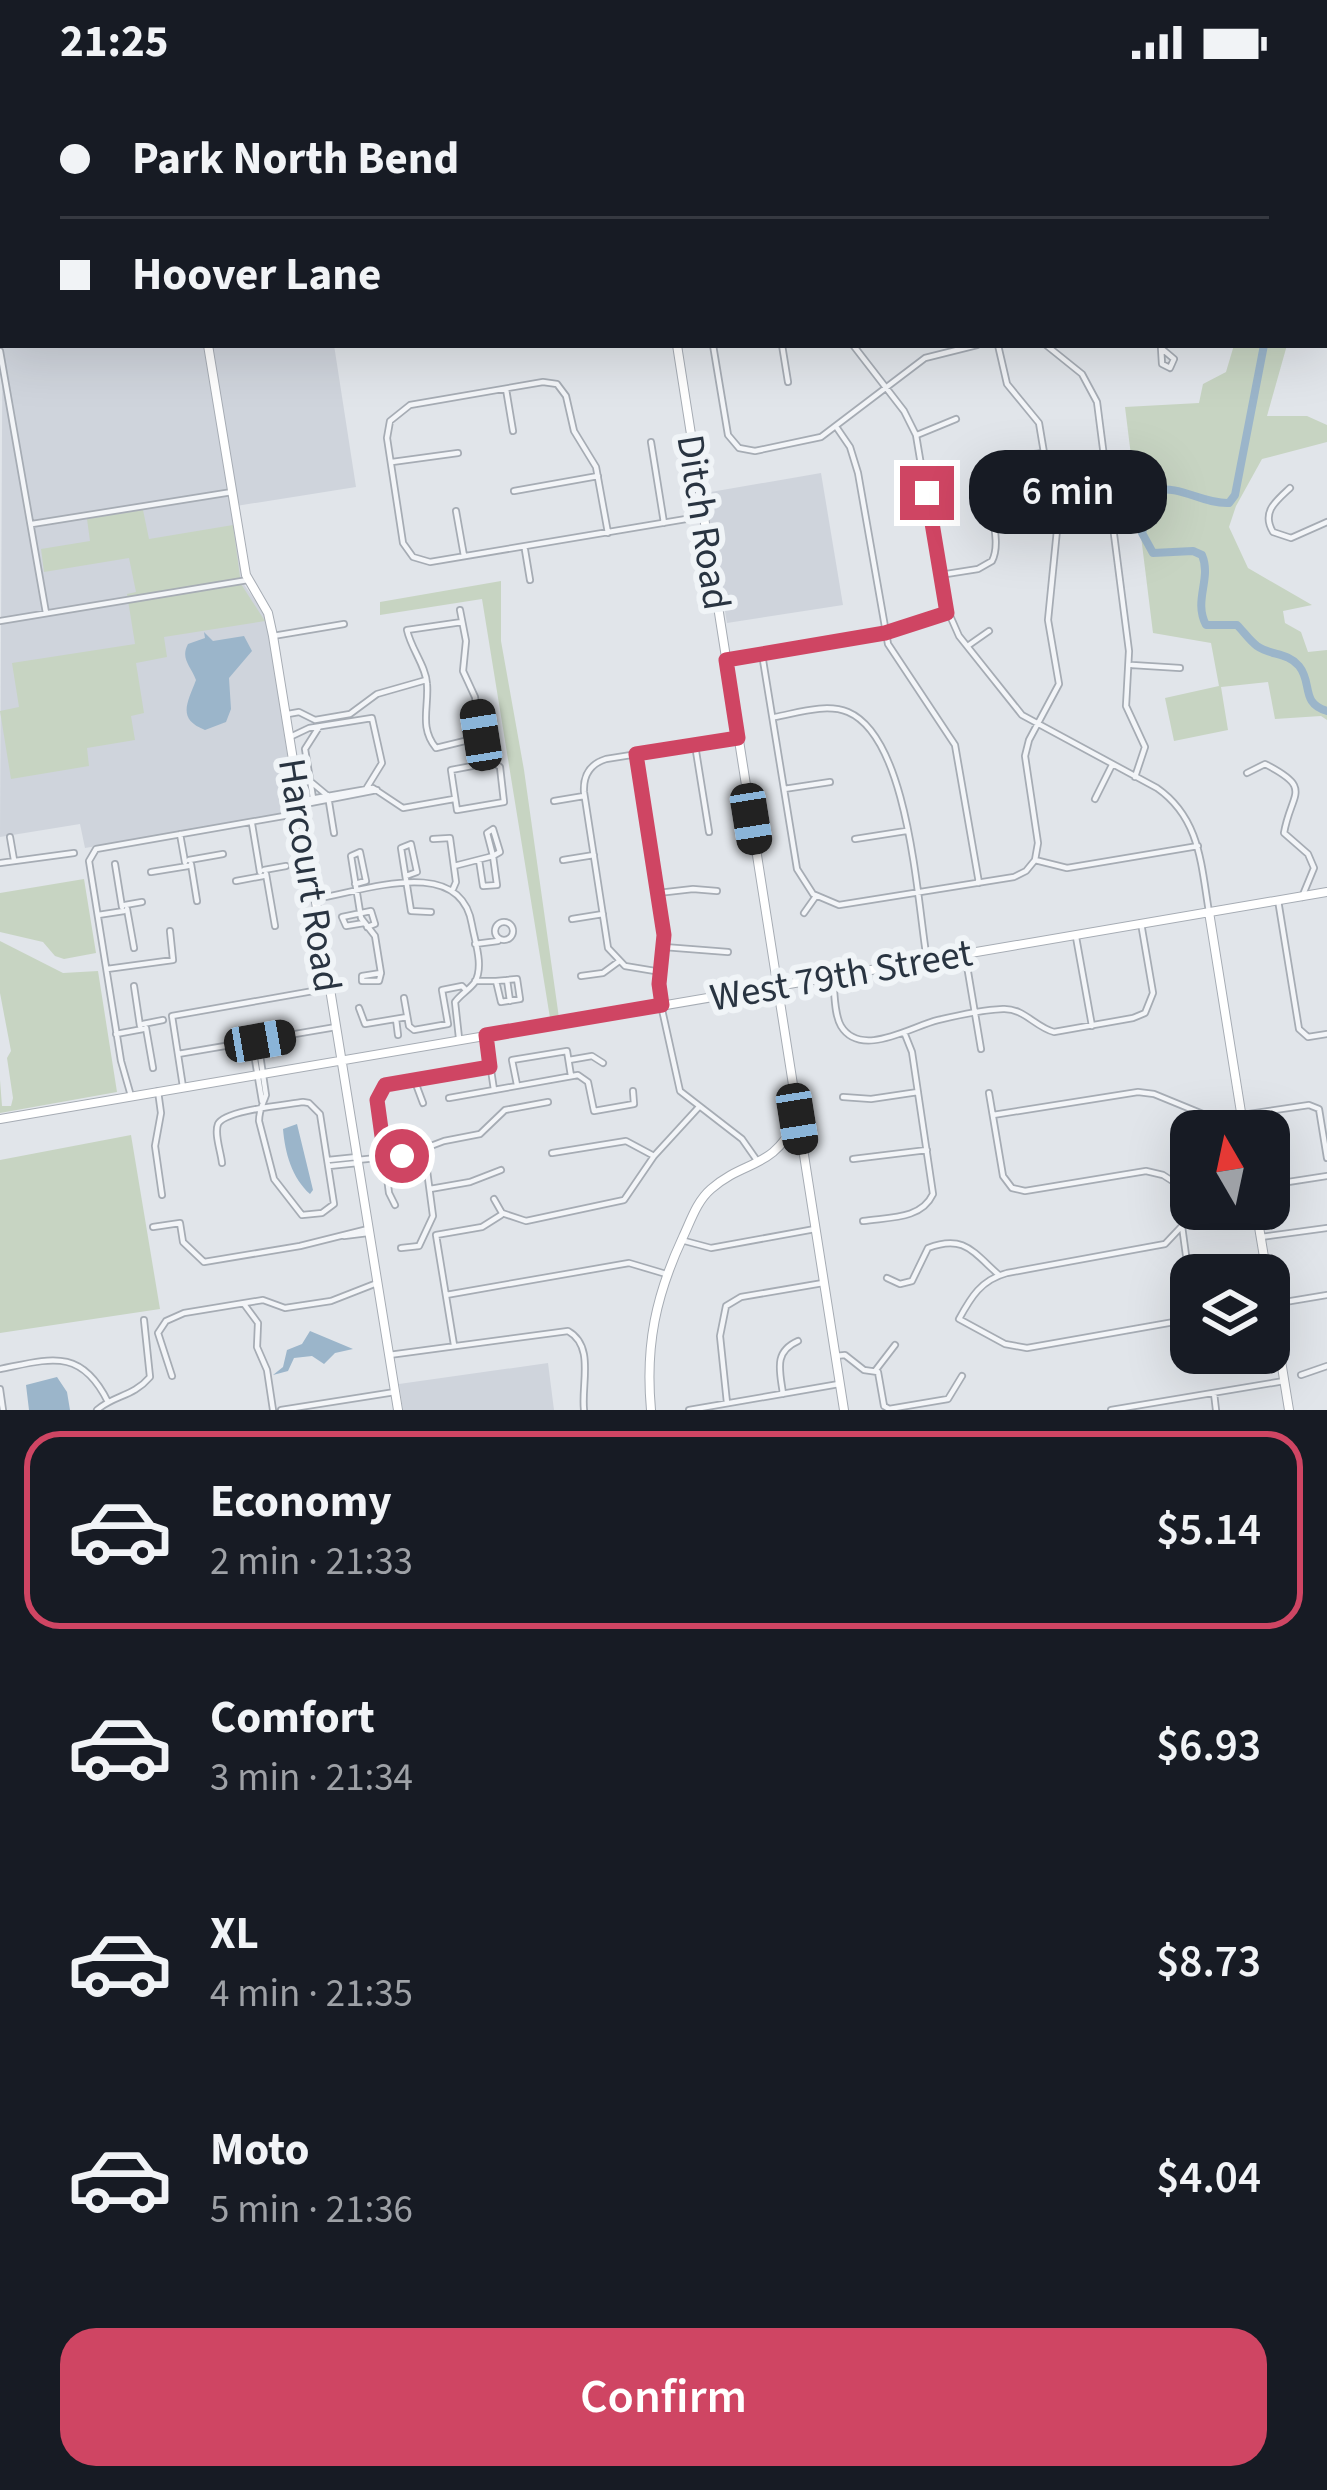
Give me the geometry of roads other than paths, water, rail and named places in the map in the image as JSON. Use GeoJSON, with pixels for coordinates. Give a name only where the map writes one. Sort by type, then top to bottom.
{"type":"FeatureCollection","features":[{"type":"Feature","properties":{"kind":"main road","name":"Harcourt Road"},"geometry":{"type":"LineString","coordinates":[[208,348],[248,580],[265,608],[273,636],[398,1410]]}},
{"type":"Feature","properties":{"kind":"main road","name":"Ditch Road"},"geometry":{"type":"LineString","coordinates":[[677,348],[844,1410]]}},
{"type":"Feature","properties":{"kind":"main road","name":"West 79th Street"},"geometry":{"type":"LineString","coordinates":[[0,1119],[1327,892]]}},
{"type":"Feature","properties":{"kind":"main road"},"geometry":{"type":"LineString","coordinates":[[1209,911],[1240,1110]]}},
{"type":"Feature","properties":{"kind":"main road"},"geometry":{"type":"LineString","coordinates":[[651,1410],[655,1310],[681,1240],[707,1192],[779,1149],[797,1119]]}},
{"type":"Feature","properties":{"kind":"main road"},"geometry":{"type":"LineString","coordinates":[[1260,1230],[1264,1254]]}},
{"type":"Feature","properties":{"kind":"main road"},"geometry":{"type":"LineString","coordinates":[[1283,1374],[1289,1410]]}},
{"type":"Feature","properties":{"kind":"street"},"geometry":{"type":"LineString","coordinates":[[713,348],[727,431],[737,447],[754,451],[800,444],[837,428],[931,355],[963,348]]}},
{"type":"Feature","properties":{"kind":"street"},"geometry":{"type":"LineString","coordinates":[[782,348],[788,382]]}},
{"type":"Feature","properties":{"kind":"street"},"geometry":{"type":"LineString","coordinates":[[855,348],[916,435],[947,613],[967,647],[1012,705],[1037,725],[1174,802],[1192,826],[1209,911]]}},
{"type":"Feature","properties":{"kind":"street"},"geometry":{"type":"LineString","coordinates":[[762,654],[799,874],[816,896],[846,905],[916,894],[1018,875],[1035,860],[1038,844],[1025,756],[1059,682],[1048,620],[1057,537],[1036,417],[1005,379],[999,348]]}},
{"type":"Feature","properties":{"kind":"street"},"geometry":{"type":"LineString","coordinates":[[1050,348],[1082,374],[1097,402],[1110,476],[1113,549],[1130,664],[1126,708],[1145,747],[1135,777]]}},
{"type":"Feature","properties":{"kind":"street"},"geometry":{"type":"LineString","coordinates":[[0,351],[46,613]]}},
{"type":"Feature","properties":{"kind":"street"},"geometry":{"type":"LineString","coordinates":[[608,532],[592,456],[574,431],[567,399],[558,386],[543,382],[402,408],[388,426],[403,541],[412,557],[430,562],[704,516]]}},
{"type":"Feature","properties":{"kind":"street"},"geometry":{"type":"LineString","coordinates":[[506,388],[513,431]]}},
{"type":"Feature","properties":{"kind":"street"},"geometry":{"type":"LineString","coordinates":[[916,435],[956,419]]}},
{"type":"Feature","properties":{"kind":"street"},"geometry":{"type":"LineString","coordinates":[[837,428],[851,449],[858,473],[885,633],[895,660],[956,745],[980,883]]}},
{"type":"Feature","properties":{"kind":"street"},"geometry":{"type":"LineString","coordinates":[[651,442],[664,523]]}},
{"type":"Feature","properties":{"kind":"street"},"geometry":{"type":"LineString","coordinates":[[391,463],[458,453]]}},
{"type":"Feature","properties":{"kind":"street"},"geometry":{"type":"LineString","coordinates":[[940,575],[978,569],[992,561],[998,542],[990,473],[1004,459],[1045,453]]}},
{"type":"Feature","properties":{"kind":"street"},"geometry":{"type":"LineString","coordinates":[[514,491],[598,476]]}},
{"type":"Feature","properties":{"kind":"street"},"geometry":{"type":"LineString","coordinates":[[1290,488],[1269,510],[1273,532],[1291,538],[1327,521]]}},
{"type":"Feature","properties":{"kind":"street"},"geometry":{"type":"LineString","coordinates":[[32,524],[232,492]]}},
{"type":"Feature","properties":{"kind":"street"},"geometry":{"type":"LineString","coordinates":[[456,511],[464,556]]}},
{"type":"Feature","properties":{"kind":"street"},"geometry":{"type":"LineString","coordinates":[[524,547],[530,580]]}},
{"type":"Feature","properties":{"kind":"street"},"geometry":{"type":"LineString","coordinates":[[0,621],[248,580]]}},
{"type":"Feature","properties":{"kind":"street"},"geometry":{"type":"LineString","coordinates":[[460,610],[466,640],[463,670],[475,699],[480,739],[433,747],[423,712],[426,680],[407,630],[462,622]]}},
{"type":"Feature","properties":{"kind":"street"},"geometry":{"type":"LineString","coordinates":[[726,660],[885,633],[947,613]]}},
{"type":"Feature","properties":{"kind":"street"},"geometry":{"type":"LineString","coordinates":[[273,636],[344,624]]}},
{"type":"Feature","properties":{"kind":"street"},"geometry":{"type":"LineString","coordinates":[[967,647],[989,632]]}},
{"type":"Feature","properties":{"kind":"street"},"geometry":{"type":"LineString","coordinates":[[1130,664],[1180,668]]}},
{"type":"Feature","properties":{"kind":"street"},"geometry":{"type":"LineString","coordinates":[[286,717],[302,715],[315,720],[351,714],[377,694],[426,680]]}},
{"type":"Feature","properties":{"kind":"street"},"geometry":{"type":"LineString","coordinates":[[772,717],[829,708],[857,717],[894,769],[927,960]]}},
{"type":"Feature","properties":{"kind":"street"},"geometry":{"type":"LineString","coordinates":[[290,737],[319,727],[373,719],[382,763],[366,789]]}},
{"type":"Feature","properties":{"kind":"street"},"geometry":{"type":"LineString","coordinates":[[313,798],[305,751],[319,727]]}},
{"type":"Feature","properties":{"kind":"street"},"geometry":{"type":"LineString","coordinates":[[661,972],[618,962],[608,947],[584,783],[598,762],[738,738]]}},
{"type":"Feature","properties":{"kind":"street"},"geometry":{"type":"LineString","coordinates":[[694,745],[709,832]]}},
{"type":"Feature","properties":{"kind":"street"},"geometry":{"type":"LineString","coordinates":[[636,754],[658,893],[664,947],[662,1005],[675,1082],[684,1097],[742,1139],[759,1164]]}},
{"type":"Feature","properties":{"kind":"street"},"geometry":{"type":"LineString","coordinates":[[498,764],[505,796],[501,805],[459,812],[454,799],[451,770],[498,764]]}},
{"type":"Feature","properties":{"kind":"street"},"geometry":{"type":"LineString","coordinates":[[1247,773],[1265,764],[1285,771],[1293,781],[1294,807],[1284,832],[1308,854],[1314,870],[1302,896]]}},
{"type":"Feature","properties":{"kind":"street"},"geometry":{"type":"LineString","coordinates":[[1094,799],[1112,765]]}},
{"type":"Feature","properties":{"kind":"street"},"geometry":{"type":"LineString","coordinates":[[310,781],[328,798],[334,833]]}},
{"type":"Feature","properties":{"kind":"street"},"geometry":{"type":"LineString","coordinates":[[784,789],[830,782]]}},
{"type":"Feature","properties":{"kind":"street"},"geometry":{"type":"LineString","coordinates":[[130,1096],[116,1034],[89,860],[92,852],[252,822],[366,789],[404,808],[454,799]]}},
{"type":"Feature","properties":{"kind":"street"},"geometry":{"type":"LineString","coordinates":[[300,806],[313,798],[376,790]]}},
{"type":"Feature","properties":{"kind":"street"},"geometry":{"type":"LineString","coordinates":[[554,801],[584,796]]}},
{"type":"Feature","properties":{"kind":"street"},"geometry":{"type":"LineString","coordinates":[[252,822],[274,926]]}},
{"type":"Feature","properties":{"kind":"street"},"geometry":{"type":"LineString","coordinates":[[855,839],[906,831]]}},
{"type":"Feature","properties":{"kind":"street"},"geometry":{"type":"LineString","coordinates":[[180,834],[197,901]]}},
{"type":"Feature","properties":{"kind":"street"},"geometry":{"type":"LineString","coordinates":[[10,837],[14,860]]}},
{"type":"Feature","properties":{"kind":"street"},"geometry":{"type":"LineString","coordinates":[[433,839],[450,838],[453,889]]}},
{"type":"Feature","properties":{"kind":"street"},"geometry":{"type":"LineString","coordinates":[[406,880],[417,873],[411,844],[401,847],[406,880],[412,914],[431,912]]}},
{"type":"Feature","properties":{"kind":"street"},"geometry":{"type":"LineString","coordinates":[[1035,860],[1068,868],[1198,846]]}},
{"type":"Feature","properties":{"kind":"street"},"geometry":{"type":"LineString","coordinates":[[356,888],[366,881],[360,852],[351,855],[356,888],[360,912],[375,938],[381,973]]}},
{"type":"Feature","properties":{"kind":"street"},"geometry":{"type":"LineString","coordinates":[[0,862],[74,854]]}},
{"type":"Feature","properties":{"kind":"street"},"geometry":{"type":"LineString","coordinates":[[152,872],[223,854]]}},
{"type":"Feature","properties":{"kind":"street"},"geometry":{"type":"LineString","coordinates":[[454,866],[492,855],[497,885],[483,886],[478,860]]}},
{"type":"Feature","properties":{"kind":"street"},"geometry":{"type":"LineString","coordinates":[[563,860],[594,855]]}},
{"type":"Feature","properties":{"kind":"street"},"geometry":{"type":"LineString","coordinates":[[115,864],[134,948]]}},
{"type":"Feature","properties":{"kind":"street"},"geometry":{"type":"LineString","coordinates":[[236,881],[286,866]]}},
{"type":"Feature","properties":{"kind":"street"},"geometry":{"type":"LineString","coordinates":[[315,899],[406,880],[453,889],[469,908],[479,967],[475,981],[458,996],[454,1008],[459,1040]]}},
{"type":"Feature","properties":{"kind":"street"},"geometry":{"type":"LineString","coordinates":[[658,893],[717,892]]}},
{"type":"Feature","properties":{"kind":"street"},"geometry":{"type":"LineString","coordinates":[[804,913],[816,896]]}},
{"type":"Feature","properties":{"kind":"street"},"geometry":{"type":"LineString","coordinates":[[1278,900],[1300,1037],[1327,1034]]}},
{"type":"Feature","properties":{"kind":"street"},"geometry":{"type":"LineString","coordinates":[[98,915],[142,902]]}},
{"type":"Feature","properties":{"kind":"street"},"geometry":{"type":"LineString","coordinates":[[374,912],[375,924],[365,925],[344,925],[343,915],[374,912]]}},
{"type":"Feature","properties":{"kind":"street"},"geometry":{"type":"LineString","coordinates":[[572,919],[603,914]]}},
{"type":"Feature","properties":{"kind":"street"},"geometry":{"type":"LineString","coordinates":[[832,976],[843,1028],[866,1040],[934,1021],[1014,1010],[1054,1032],[1092,1026],[1142,1015],[1151,1003],[1141,923]]}},
{"type":"Feature","properties":{"kind":"street"},"geometry":{"type":"LineString","coordinates":[[106,969],[172,961],[170,932]]}},
{"type":"Feature","properties":{"kind":"street"},"geometry":{"type":"LineString","coordinates":[[1076,934],[1092,1026]]}},
{"type":"Feature","properties":{"kind":"street"},"geometry":{"type":"LineString","coordinates":[[476,944],[498,940]]}},
{"type":"Feature","properties":{"kind":"street"},"geometry":{"type":"LineString","coordinates":[[664,947],[728,952]]}},
{"type":"Feature","properties":{"kind":"street"},"geometry":{"type":"LineString","coordinates":[[965,953],[981,1049]]}},
{"type":"Feature","properties":{"kind":"street"},"geometry":{"type":"LineString","coordinates":[[581,976],[603,973],[618,962]]}},
{"type":"Feature","properties":{"kind":"street"},"geometry":{"type":"LineString","coordinates":[[475,981],[518,980],[521,998],[500,1001],[496,981]]}},
{"type":"Feature","properties":{"kind":"street"},"geometry":{"type":"LineString","coordinates":[[134,986],[152,1068]]}},
{"type":"Feature","properties":{"kind":"street"},"geometry":{"type":"LineString","coordinates":[[404,998],[412,1030],[448,1024],[443,989],[463,986],[466,990]]}},
{"type":"Feature","properties":{"kind":"street"},"geometry":{"type":"LineString","coordinates":[[183,1087],[172,1016],[330,988]]}},
{"type":"Feature","properties":{"kind":"street"},"geometry":{"type":"LineString","coordinates":[[359,1008],[365,1024],[407,1017]]}},
{"type":"Feature","properties":{"kind":"street"},"geometry":{"type":"LineString","coordinates":[[396,1019],[398,1035]]}},
{"type":"Feature","properties":{"kind":"street"},"geometry":{"type":"LineString","coordinates":[[116,1034],[163,1020]]}},
{"type":"Feature","properties":{"kind":"street"},"geometry":{"type":"LineString","coordinates":[[178,1054],[336,1027]]}},
{"type":"Feature","properties":{"kind":"street"},"geometry":{"type":"LineString","coordinates":[[863,1221],[917,1212],[928,1205],[933,1190],[904,1032]]}},
{"type":"Feature","properties":{"kind":"street"},"geometry":{"type":"LineString","coordinates":[[484,1035],[494,1090]]}},
{"type":"Feature","properties":{"kind":"street"},"geometry":{"type":"LineString","coordinates":[[223,1163],[217,1132],[221,1120],[261,1105],[313,1105],[320,1113],[335,1198],[322,1213],[299,1214],[278,1188],[265,1152],[261,1105],[266,1095],[255,1041]]}},
{"type":"Feature","properties":{"kind":"street"},"geometry":{"type":"LineString","coordinates":[[517,1085],[512,1060],[567,1051],[571,1076]]}},
{"type":"Feature","properties":{"kind":"street"},"geometry":{"type":"LineString","coordinates":[[568,1060],[593,1057],[604,1063]]}},
{"type":"Feature","properties":{"kind":"street"},"geometry":{"type":"LineString","coordinates":[[395,1205],[389,1195],[378,1093],[389,1083],[490,1067]]}},
{"type":"Feature","properties":{"kind":"street"},"geometry":{"type":"LineString","coordinates":[[448,1098],[581,1076],[587,1081],[594,1111],[634,1104],[633,1090]]}},
{"type":"Feature","properties":{"kind":"street"},"geometry":{"type":"LineString","coordinates":[[414,1079],[423,1103]]}},
{"type":"Feature","properties":{"kind":"street"},"geometry":{"type":"LineString","coordinates":[[158,1091],[161,1113],[155,1148],[162,1195]]}},
{"type":"Feature","properties":{"kind":"street"},"geometry":{"type":"LineString","coordinates":[[843,1097],[871,1099],[918,1092]]}},
{"type":"Feature","properties":{"kind":"street"},"geometry":{"type":"LineString","coordinates":[[993,1115],[1144,1092],[1190,1110]]}},
{"type":"Feature","properties":{"kind":"street"},"geometry":{"type":"LineString","coordinates":[[989,1094],[1003,1176],[1012,1188],[1025,1191],[1146,1171],[1170,1181]]}},
{"type":"Feature","properties":{"kind":"street"},"geometry":{"type":"LineString","coordinates":[[328,1163],[385,1158],[483,1133],[508,1109],[548,1102]]}},
{"type":"Feature","properties":{"kind":"street"},"geometry":{"type":"LineString","coordinates":[[494,1199],[502,1213],[523,1221],[618,1203],[632,1192],[654,1156],[698,1108]]}},
{"type":"Feature","properties":{"kind":"street"},"geometry":{"type":"LineString","coordinates":[[1283,1110],[1319,1109],[1324,1139],[1326,1167],[1317,1177],[1290,1182]]}},
{"type":"Feature","properties":{"kind":"street"},"geometry":{"type":"LineString","coordinates":[[551,1153],[619,1141],[637,1144],[654,1156]]}},
{"type":"Feature","properties":{"kind":"street"},"geometry":{"type":"LineString","coordinates":[[401,1248],[415,1249],[432,1218],[424,1148]]}},
{"type":"Feature","properties":{"kind":"street"},"geometry":{"type":"LineString","coordinates":[[853,1159],[928,1150]]}},
{"type":"Feature","properties":{"kind":"street"},"geometry":{"type":"LineString","coordinates":[[430,1189],[501,1170]]}},
{"type":"Feature","properties":{"kind":"street"},"geometry":{"type":"LineString","coordinates":[[454,1345],[436,1235],[482,1227],[502,1213]]}},
{"type":"Feature","properties":{"kind":"street"},"geometry":{"type":"LineString","coordinates":[[153,1227],[180,1223],[183,1240],[205,1262],[369,1231]]}},
{"type":"Feature","properties":{"kind":"street"},"geometry":{"type":"LineString","coordinates":[[1261,1237],[1327,1228]]}},
{"type":"Feature","properties":{"kind":"street"},"geometry":{"type":"LineString","coordinates":[[681,1240],[708,1248],[815,1229]]}},
{"type":"Feature","properties":{"kind":"street"},"geometry":{"type":"LineString","coordinates":[[1170,1323],[1031,1347],[1005,1344],[959,1319],[975,1292],[999,1275],[1153,1248],[1171,1240],[1179,1230]]}},
{"type":"Feature","properties":{"kind":"street"},"geometry":{"type":"LineString","coordinates":[[1182,1230],[1185,1254]]}},
{"type":"Feature","properties":{"kind":"street"},"geometry":{"type":"LineString","coordinates":[[1171,1240],[1184,1245]]}},
{"type":"Feature","properties":{"kind":"street"},"geometry":{"type":"LineString","coordinates":[[887,1278],[900,1284],[911,1280],[928,1248],[954,1242],[999,1275]]}},
{"type":"Feature","properties":{"kind":"street"},"geometry":{"type":"LineString","coordinates":[[446,1294],[629,1263],[666,1274]]}},
{"type":"Feature","properties":{"kind":"street"},"geometry":{"type":"LineString","coordinates":[[172,1376],[160,1348],[159,1329],[181,1314],[265,1300],[285,1308],[331,1301],[377,1283]]}},
{"type":"Feature","properties":{"kind":"street"},"geometry":{"type":"LineString","coordinates":[[727,1403],[721,1321],[733,1300],[824,1283]]}},
{"type":"Feature","properties":{"kind":"street"},"geometry":{"type":"LineString","coordinates":[[1290,1301],[1327,1295]]}},
{"type":"Feature","properties":{"kind":"street"},"geometry":{"type":"LineString","coordinates":[[243,1303],[257,1322],[256,1347],[277,1410],[395,1392]]}},
{"type":"Feature","properties":{"kind":"street"},"geometry":{"type":"LineString","coordinates":[[97,1410],[130,1396],[150,1377],[144,1320]]}},
{"type":"Feature","properties":{"kind":"street"},"geometry":{"type":"LineString","coordinates":[[389,1355],[562,1331],[574,1334],[585,1352],[584,1410]]}},
{"type":"Feature","properties":{"kind":"street"},"geometry":{"type":"LineString","coordinates":[[783,1394],[780,1358],[798,1341]]}},
{"type":"Feature","properties":{"kind":"street"},"geometry":{"type":"LineString","coordinates":[[875,1371],[895,1345]]}},
{"type":"Feature","properties":{"kind":"street"},"geometry":{"type":"LineString","coordinates":[[835,1356],[845,1355],[864,1370],[875,1371]]}},
{"type":"Feature","properties":{"kind":"street"},"geometry":{"type":"LineString","coordinates":[[0,1369],[65,1358],[80,1366],[108,1402]]}},
{"type":"Feature","properties":{"kind":"street"},"geometry":{"type":"LineString","coordinates":[[1301,1375],[1327,1366]]}},
{"type":"Feature","properties":{"kind":"street"},"geometry":{"type":"LineString","coordinates":[[875,1371],[884,1406],[889,1409],[948,1399],[962,1376]]}},
{"type":"Feature","properties":{"kind":"street"},"geometry":{"type":"LineString","coordinates":[[1112,1410],[1284,1381]]}},
{"type":"Feature","properties":{"kind":"street"},"geometry":{"type":"LineString","coordinates":[[689,1410],[839,1384]]}},
{"type":"Feature","properties":{"kind":"street"},"geometry":{"type":"LineString","coordinates":[[0,1389],[4,1410]]}},
{"type":"Feature","properties":{"kind":"street"},"geometry":{"type":"LineString","coordinates":[[1214,1393],[1216,1410]]}},
{"type":"Feature","properties":{"kind":"water"},"geometry":{"type":"Polygon","coordinates":[[[204,632],[213,641],[244,636],[252,651],[229,678],[231,709],[226,722],[205,730],[187,715],[196,680],[185,654],[188,644],[205,638],[204,632]]]}},
{"type":"Feature","properties":{"kind":"water"},"geometry":{"type":"Polygon","coordinates":[[[297,1124],[313,1190],[310,1194],[294,1173],[286,1147],[283,1129],[297,1124]]]}},
{"type":"Feature","properties":{"kind":"water"},"geometry":{"type":"Polygon","coordinates":[[[310,1331],[353,1349],[335,1353],[324,1364],[312,1356],[294,1358],[288,1371],[273,1375],[283,1367],[287,1350],[302,1344],[310,1331]]]}},
{"type":"Feature","properties":{"kind":"water"},"geometry":{"type":"Polygon","coordinates":[[[57,1377],[67,1392],[70,1410],[29,1410],[26,1385],[57,1377]]]}},
{"type":"Feature","properties":{"kind":"waterway"},"geometry":{"type":"LineString","coordinates":[[1263,348],[1235,495],[1229,503],[1172,490],[1154,491],[1142,533],[1153,553],[1193,551],[1202,555],[1201,607],[1206,625],[1237,625],[1257,646],[1294,662],[1303,672],[1313,703],[1327,711]]}}]}
